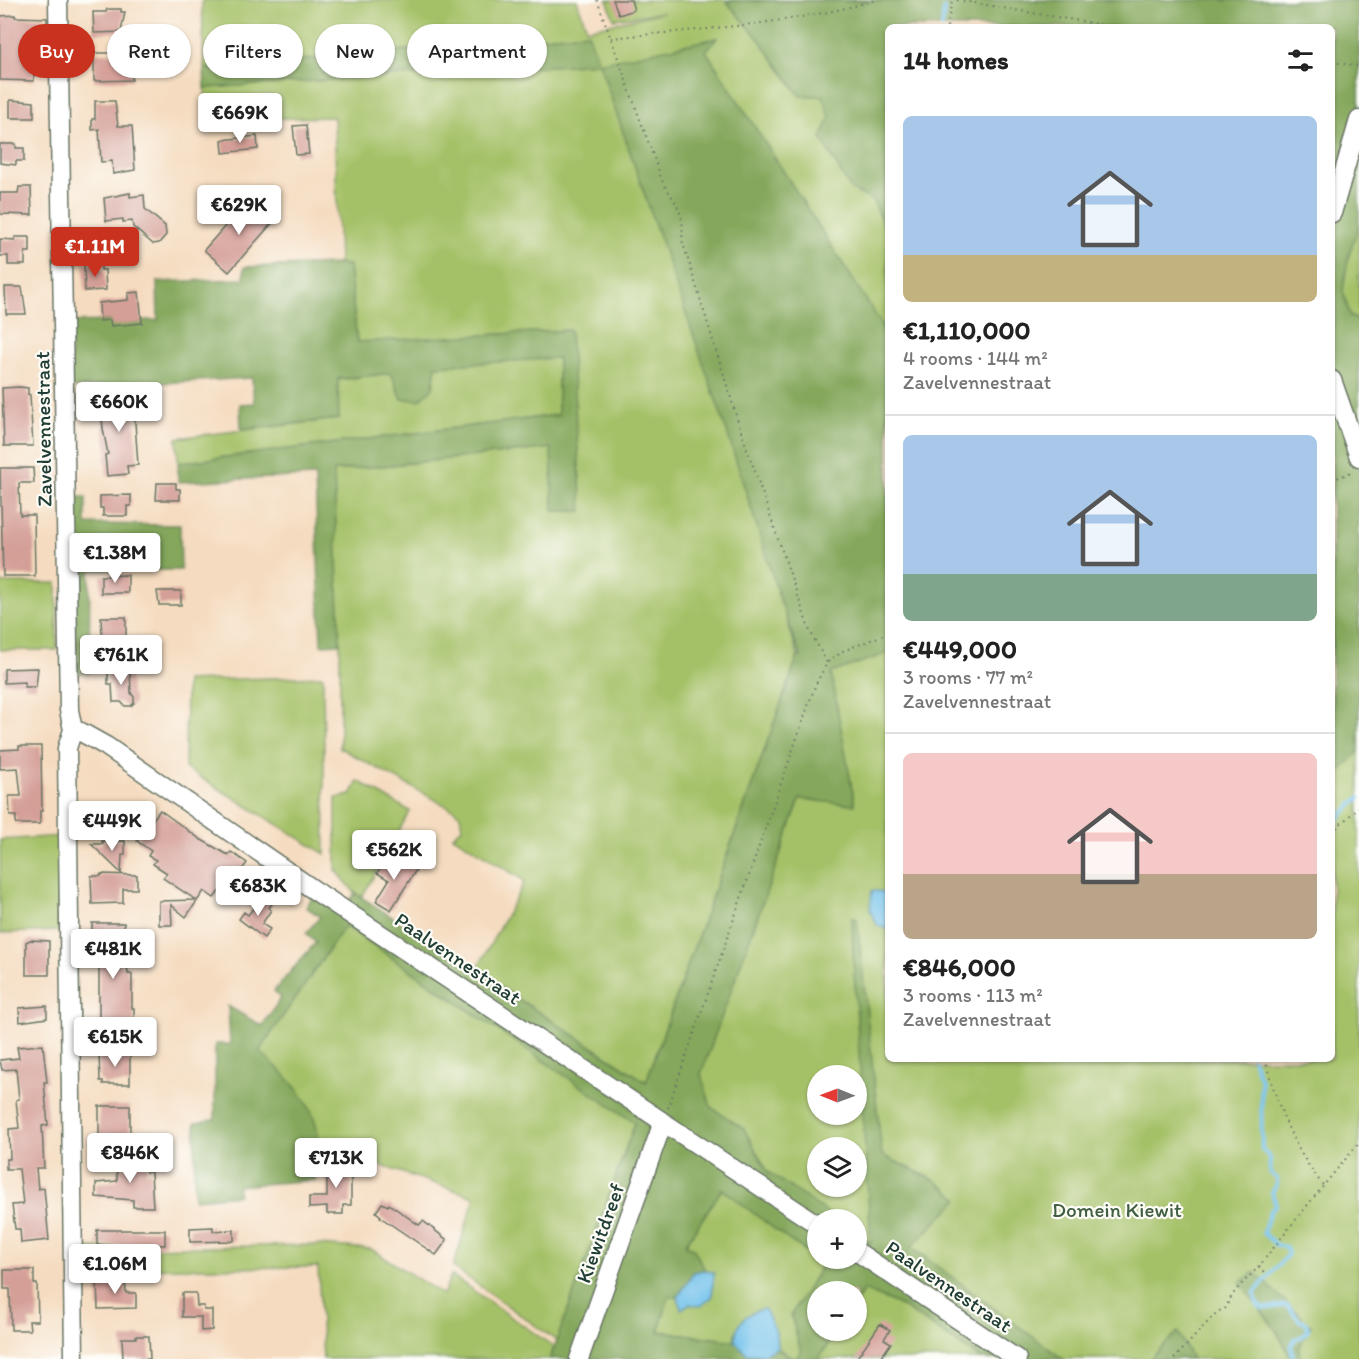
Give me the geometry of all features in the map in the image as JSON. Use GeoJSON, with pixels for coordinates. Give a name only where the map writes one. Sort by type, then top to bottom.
{"type":"FeatureCollection","features":[{"type":"Feature","properties":{"kind":"street","name":"Zavelvennestraat"},"geometry":{"type":"LineString","coordinates":[[58,0],[68,703],[73,730],[67,756],[74,1359]]}},
{"type":"Feature","properties":{"kind":"street"},"geometry":{"type":"LineString","coordinates":[[1335,203],[1359,120]]}},
{"type":"Feature","properties":{"kind":"street"},"geometry":{"type":"LineString","coordinates":[[1335,388],[1359,456]]}},
{"type":"Feature","properties":{"kind":"street","name":"Paalvennestraat"},"geometry":{"type":"LineString","coordinates":[[73,730],[106,746],[314,890],[807,1218]]}},
{"type":"Feature","properties":{"kind":"street","name":"Kiewitdreef"},"geometry":{"type":"LineString","coordinates":[[579,1359],[663,1122]]}},
{"type":"Feature","properties":{"kind":"street","name":"Paalvennestraat"},"geometry":{"type":"LineString","coordinates":[[867,1258],[1017,1359]]}},
{"type":"Feature","properties":{"kind":"path"},"geometry":{"type":"LineString","coordinates":[[597,0],[663,183],[677,204],[684,224],[682,240],[741,431],[809,629],[827,663]]}},
{"type":"Feature","properties":{"kind":"path"},"geometry":{"type":"LineString","coordinates":[[611,38],[764,22],[840,11],[876,0]]}},
{"type":"Feature","properties":{"kind":"path"},"geometry":{"type":"LineString","coordinates":[[948,24],[952,0]]}},
{"type":"Feature","properties":{"kind":"path"},"geometry":{"type":"LineString","coordinates":[[957,0],[1097,24]]}},
{"type":"Feature","properties":{"kind":"path"},"geometry":{"type":"LineString","coordinates":[[1335,62],[1359,66]]}},
{"type":"Feature","properties":{"kind":"path"},"geometry":{"type":"LineString","coordinates":[[1335,479],[1359,469]]}},
{"type":"Feature","properties":{"kind":"path"},"geometry":{"type":"LineString","coordinates":[[663,1122],[814,686],[827,663],[857,644],[885,634]]}},
{"type":"Feature","properties":{"kind":"path"},"geometry":{"type":"LineString","coordinates":[[1335,829],[1359,807]]}},
{"type":"Feature","properties":{"kind":"path"},"geometry":{"type":"LineString","coordinates":[[1266,1062],[1273,1092],[1296,1146],[1308,1167],[1323,1185]]}},
{"type":"Feature","properties":{"kind":"path"},"geometry":{"type":"LineString","coordinates":[[1174,1359],[1217,1312],[1226,1308],[1229,1297],[1259,1266],[1276,1242],[1359,1143]]}},
{"type":"Feature","properties":{"kind":"path"},"geometry":{"type":"LineString","coordinates":[[1259,1266],[1264,1272]]}},
{"type":"Feature","properties":{"kind":"green space","name":"Domein Kiewit"},"geometry":{"type":"Polygon","coordinates":[[[202,0],[577,0],[587,29],[664,12],[614,19],[607,0],[1359,0],[1359,1359],[1302,1359],[1298,1348],[1276,1330],[1292,1359],[1033,1359],[867,1244],[867,1209],[817,1209],[660,1101],[801,658],[784,610],[798,656],[646,1082],[476,971],[525,881],[453,836],[462,828],[460,815],[454,810],[340,748],[340,644],[333,471],[552,448],[553,510],[570,330],[357,343],[349,265],[339,264],[334,117],[206,120],[205,88],[395,78],[395,76],[407,75],[407,78],[547,78],[547,66],[597,63],[586,33],[547,37],[547,24],[407,24],[407,50],[395,51],[395,24],[315,24],[315,59],[303,60],[303,24],[203,24],[203,34],[202,0]]]}},
{"type":"Feature","properties":{"kind":"green space"},"geometry":{"type":"Polygon","coordinates":[[[1359,0],[1359,224],[1348,258],[1343,291],[1350,316],[1359,321],[1359,751],[1335,777],[1335,24],[885,24],[885,228],[873,200],[851,190],[821,138],[830,118],[823,96],[800,96],[758,38],[726,1],[1359,0]]]}},
{"type":"Feature","properties":{"kind":"green space"},"geometry":{"type":"Polygon","coordinates":[[[588,33],[599,63],[547,66],[547,37],[588,33]]]}},
{"type":"Feature","properties":{"kind":"green space"},"geometry":{"type":"Polygon","coordinates":[[[717,38],[706,51],[885,329],[885,654],[831,673],[855,805],[800,799],[701,1074],[711,1107],[744,1129],[768,1172],[822,1209],[807,1209],[807,1252],[722,1189],[685,1245],[693,1248],[705,1270],[694,1272],[678,1297],[669,1296],[659,1331],[735,1341],[747,1354],[763,1355],[777,1348],[795,1359],[550,1359],[635,1123],[345,926],[259,1051],[291,1081],[314,1118],[319,1147],[315,1180],[237,1186],[239,1195],[194,1199],[195,1123],[215,1119],[215,1044],[230,1044],[228,1006],[262,1026],[281,998],[274,991],[316,942],[306,933],[320,917],[306,907],[313,896],[341,914],[355,893],[646,1082],[798,656],[801,657],[780,600],[728,435],[599,63],[717,38]]]}},
{"type":"Feature","properties":{"kind":"green space"},"geometry":{"type":"Polygon","coordinates":[[[407,50],[407,75],[395,76],[395,51],[407,50]]]}},
{"type":"Feature","properties":{"kind":"green space"},"geometry":{"type":"Polygon","coordinates":[[[315,59],[315,78],[363,78],[205,88],[204,78],[303,78],[303,60],[315,59]]]}},
{"type":"Feature","properties":{"kind":"green space"},"geometry":{"type":"Polygon","coordinates":[[[349,265],[357,342],[570,330],[582,511],[553,511],[551,448],[334,471],[340,644],[321,645],[315,476],[178,482],[178,463],[558,415],[558,358],[436,366],[433,388],[420,400],[402,399],[391,373],[338,379],[339,419],[241,429],[240,404],[254,403],[252,378],[70,388],[71,322],[158,320],[157,282],[244,279],[244,267],[349,265]]]}},
{"type":"Feature","properties":{"kind":"green space"},"geometry":{"type":"Polygon","coordinates":[[[558,357],[559,415],[178,463],[177,438],[338,419],[338,380],[391,373],[402,399],[433,388],[435,366],[558,357]]]}},
{"type":"Feature","properties":{"kind":"green space"},"geometry":{"type":"Polygon","coordinates":[[[72,497],[86,497],[86,524],[180,525],[181,570],[90,570],[89,673],[74,673],[72,497]]]}},
{"type":"Feature","properties":{"kind":"green space"},"geometry":{"type":"Polygon","coordinates":[[[0,583],[57,583],[57,650],[0,650],[0,583]]]}},
{"type":"Feature","properties":{"kind":"green space"},"geometry":{"type":"Polygon","coordinates":[[[323,676],[325,854],[185,768],[186,681],[323,676]]]}},
{"type":"Feature","properties":{"kind":"green space"},"geometry":{"type":"Polygon","coordinates":[[[358,781],[410,811],[362,897],[355,893],[336,870],[336,798],[351,795],[358,781]]]}},
{"type":"Feature","properties":{"kind":"green space"},"geometry":{"type":"Polygon","coordinates":[[[61,836],[60,931],[0,933],[0,840],[61,836]]]}},
{"type":"Feature","properties":{"kind":"green space"},"geometry":{"type":"Polygon","coordinates":[[[852,917],[857,919],[882,1155],[934,1180],[959,1199],[911,1247],[1063,1359],[982,1359],[900,1305],[867,1291],[867,1281],[812,1281],[820,1269],[867,1269],[867,1240],[871,1243],[867,1137],[864,1137],[864,1125],[867,1125],[867,1065],[860,1065],[852,917]]]}},
{"type":"Feature","properties":{"kind":"green space"},"geometry":{"type":"Polygon","coordinates":[[[345,926],[635,1123],[557,1341],[453,1267],[475,1197],[319,1145],[316,1126],[259,1051],[345,926]]]}},
{"type":"Feature","properties":{"kind":"green space"},"geometry":{"type":"Polygon","coordinates":[[[722,1188],[807,1252],[807,1269],[820,1269],[812,1281],[807,1281],[807,1289],[791,1315],[801,1351],[796,1359],[777,1348],[776,1332],[735,1333],[735,1341],[658,1331],[669,1295],[678,1297],[681,1308],[714,1273],[705,1270],[693,1248],[685,1245],[722,1188]]]}},
{"type":"Feature","properties":{"kind":"green space"},"geometry":{"type":"Polygon","coordinates":[[[319,1245],[371,1249],[443,1295],[451,1275],[554,1347],[550,1359],[323,1359],[318,1267],[79,1269],[79,1249],[319,1245]]]}},
{"type":"Feature","properties":{"kind":"green space"},"geometry":{"type":"Polygon","coordinates":[[[1254,1272],[1311,1326],[1298,1348],[1302,1359],[1292,1359],[1276,1330],[1240,1283],[1254,1272]]]}},
{"type":"Feature","properties":{"kind":"green space"},"geometry":{"type":"Polygon","coordinates":[[[807,1289],[807,1341],[830,1341],[818,1359],[796,1359],[801,1351],[791,1315],[807,1289]]]}},
{"type":"Feature","properties":{"kind":"green space"},"geometry":{"type":"Polygon","coordinates":[[[867,1291],[900,1305],[982,1359],[818,1359],[830,1341],[867,1341],[867,1291]]]}},
{"type":"Feature","properties":{"kind":"green space"},"geometry":{"type":"Polygon","coordinates":[[[1178,1332],[1192,1359],[1149,1359],[1178,1332]]]}},
{"type":"Feature","properties":{"kind":"water"},"geometry":{"type":"Polygon","coordinates":[[[872,891],[885,892],[885,928],[878,926],[870,910],[872,891]]]}},
{"type":"Feature","properties":{"kind":"water"},"geometry":{"type":"Polygon","coordinates":[[[705,1270],[714,1273],[712,1297],[701,1306],[689,1304],[681,1309],[678,1297],[694,1272],[705,1270]]]}},
{"type":"Feature","properties":{"kind":"water"},"geometry":{"type":"Polygon","coordinates":[[[765,1309],[776,1332],[777,1348],[763,1355],[747,1354],[735,1341],[737,1329],[748,1315],[765,1309]]]}},
{"type":"Feature","properties":{"kind":"building"},"geometry":{"type":"Polygon","coordinates":[[[613,0],[631,0],[634,10],[619,15],[613,0]]]}},
{"type":"Feature","properties":{"kind":"building"},"geometry":{"type":"Polygon","coordinates":[[[107,9],[121,9],[121,12],[125,12],[123,24],[107,24],[107,33],[95,33],[93,12],[106,12],[107,9]]]}},
{"type":"Feature","properties":{"kind":"building"},"geometry":{"type":"Polygon","coordinates":[[[0,16],[47,18],[47,24],[18,24],[18,78],[34,78],[34,81],[0,80],[0,16]]]}},
{"type":"Feature","properties":{"kind":"building"},"geometry":{"type":"Polygon","coordinates":[[[95,53],[107,53],[107,78],[132,78],[132,80],[94,81],[95,53]]]}},
{"type":"Feature","properties":{"kind":"building"},"geometry":{"type":"Polygon","coordinates":[[[10,100],[34,102],[34,118],[10,118],[10,100]]]}},
{"type":"Feature","properties":{"kind":"building"},"geometry":{"type":"Polygon","coordinates":[[[95,101],[115,101],[118,126],[132,126],[135,170],[113,174],[112,161],[101,162],[99,129],[92,130],[92,119],[95,119],[95,101]]]}},
{"type":"Feature","properties":{"kind":"building"},"geometry":{"type":"Polygon","coordinates":[[[306,125],[309,154],[296,155],[293,126],[306,125]]]}},
{"type":"Feature","properties":{"kind":"building"},"geometry":{"type":"Polygon","coordinates":[[[257,136],[258,149],[223,153],[222,140],[257,136]]]}},
{"type":"Feature","properties":{"kind":"building"},"geometry":{"type":"Polygon","coordinates":[[[0,144],[16,144],[16,148],[24,148],[24,161],[16,161],[16,165],[0,163],[0,144]]]}},
{"type":"Feature","properties":{"kind":"building"},"geometry":{"type":"Polygon","coordinates":[[[19,187],[31,187],[32,215],[0,214],[0,193],[18,193],[19,187]]]}},
{"type":"Feature","properties":{"kind":"building"},"geometry":{"type":"Polygon","coordinates":[[[130,193],[130,197],[144,195],[145,209],[165,226],[166,235],[159,243],[153,244],[133,227],[132,221],[123,222],[123,219],[106,221],[104,198],[130,193]]]}},
{"type":"Feature","properties":{"kind":"building"},"geometry":{"type":"Polygon","coordinates":[[[248,200],[273,222],[229,272],[204,250],[248,200]]]}},
{"type":"Feature","properties":{"kind":"building"},"geometry":{"type":"Polygon","coordinates":[[[15,237],[30,237],[30,252],[25,252],[25,265],[8,265],[8,256],[0,256],[0,239],[15,240],[15,237]]]}},
{"type":"Feature","properties":{"kind":"building"},"geometry":{"type":"Polygon","coordinates":[[[101,263],[101,270],[105,270],[106,290],[85,291],[84,264],[101,263]]]}},
{"type":"Feature","properties":{"kind":"building"},"geometry":{"type":"Polygon","coordinates":[[[5,287],[22,287],[26,314],[6,314],[5,287]]]}},
{"type":"Feature","properties":{"kind":"building"},"geometry":{"type":"Polygon","coordinates":[[[139,292],[142,323],[111,326],[110,320],[100,321],[99,303],[128,300],[128,293],[139,292]]]}},
{"type":"Feature","properties":{"kind":"building"},"geometry":{"type":"Polygon","coordinates":[[[2,388],[28,388],[30,395],[33,446],[4,446],[2,388]]]}},
{"type":"Feature","properties":{"kind":"building"},"geometry":{"type":"Polygon","coordinates":[[[133,394],[138,465],[127,466],[128,474],[107,476],[105,455],[108,454],[100,396],[133,394]]]}},
{"type":"Feature","properties":{"kind":"building"},"geometry":{"type":"Polygon","coordinates":[[[0,468],[33,468],[34,483],[19,483],[20,515],[34,515],[35,576],[3,576],[0,468]]]}},
{"type":"Feature","properties":{"kind":"building"},"geometry":{"type":"Polygon","coordinates":[[[157,483],[176,483],[176,489],[180,489],[180,500],[156,500],[157,483]]]}},
{"type":"Feature","properties":{"kind":"building"},"geometry":{"type":"Polygon","coordinates":[[[131,495],[131,506],[127,506],[127,516],[103,516],[100,496],[131,495]]]}},
{"type":"Feature","properties":{"kind":"building"},"geometry":{"type":"Polygon","coordinates":[[[128,575],[128,593],[101,593],[101,576],[128,575]]]}},
{"type":"Feature","properties":{"kind":"building"},"geometry":{"type":"Polygon","coordinates":[[[157,591],[181,591],[181,605],[159,605],[157,591]]]}},
{"type":"Feature","properties":{"kind":"building"},"geometry":{"type":"Polygon","coordinates":[[[101,617],[126,617],[126,636],[102,636],[101,617]]]}},
{"type":"Feature","properties":{"kind":"building"},"geometry":{"type":"Polygon","coordinates":[[[38,668],[36,687],[25,687],[25,682],[4,683],[4,669],[38,668]]]}},
{"type":"Feature","properties":{"kind":"building"},"geometry":{"type":"Polygon","coordinates":[[[130,668],[131,693],[134,703],[131,706],[125,706],[121,702],[113,702],[112,684],[108,684],[108,671],[130,668]]]}},
{"type":"Feature","properties":{"kind":"building"},"geometry":{"type":"Polygon","coordinates":[[[19,746],[41,746],[42,811],[40,811],[40,824],[16,824],[16,816],[10,816],[9,796],[21,796],[18,768],[0,769],[0,750],[19,749],[19,746]]]}},
{"type":"Feature","properties":{"kind":"building"},"geometry":{"type":"Polygon","coordinates":[[[160,810],[200,839],[228,855],[231,852],[247,863],[238,875],[234,872],[214,898],[204,891],[186,917],[171,905],[172,925],[159,925],[159,901],[196,900],[163,878],[167,873],[153,864],[156,860],[148,856],[151,851],[137,841],[160,810]]]}},
{"type":"Feature","properties":{"kind":"building"},"geometry":{"type":"Polygon","coordinates":[[[102,841],[125,841],[121,873],[91,844],[103,844],[102,841]]]}},
{"type":"Feature","properties":{"kind":"building"},"geometry":{"type":"Polygon","coordinates":[[[392,856],[416,870],[391,910],[376,901],[389,880],[377,873],[387,857],[390,859],[392,856]]]}},
{"type":"Feature","properties":{"kind":"building"},"geometry":{"type":"Polygon","coordinates":[[[101,874],[137,875],[137,889],[123,889],[123,903],[92,904],[91,876],[101,876],[101,874]]]}},
{"type":"Feature","properties":{"kind":"building"},"geometry":{"type":"Polygon","coordinates":[[[263,896],[273,902],[262,924],[270,929],[264,938],[239,919],[244,912],[248,915],[263,896]]]}},
{"type":"Feature","properties":{"kind":"building"},"geometry":{"type":"Polygon","coordinates":[[[92,923],[124,923],[124,940],[119,940],[121,966],[127,965],[128,974],[132,974],[134,1022],[123,1033],[99,1033],[99,940],[92,940],[92,923]]]}},
{"type":"Feature","properties":{"kind":"building"},"geometry":{"type":"Polygon","coordinates":[[[30,940],[49,941],[49,975],[26,975],[26,942],[30,940]]]}},
{"type":"Feature","properties":{"kind":"building"},"geometry":{"type":"Polygon","coordinates":[[[47,1006],[47,1018],[20,1022],[19,1008],[47,1006]]]}},
{"type":"Feature","properties":{"kind":"building"},"geometry":{"type":"Polygon","coordinates":[[[43,1045],[48,1125],[42,1126],[44,1168],[36,1168],[38,1189],[44,1188],[49,1240],[21,1243],[20,1229],[15,1229],[12,1205],[23,1204],[19,1169],[6,1169],[6,1159],[10,1159],[9,1129],[19,1128],[16,1069],[2,1070],[0,1060],[19,1058],[17,1047],[43,1045]]]}},
{"type":"Feature","properties":{"kind":"building"},"geometry":{"type":"Polygon","coordinates":[[[99,1053],[130,1053],[130,1084],[103,1084],[103,1081],[100,1081],[99,1053]]]}},
{"type":"Feature","properties":{"kind":"building"},"geometry":{"type":"Polygon","coordinates":[[[99,1106],[130,1106],[130,1135],[99,1136],[99,1106]]]}},
{"type":"Feature","properties":{"kind":"building"},"geometry":{"type":"Polygon","coordinates":[[[128,1155],[147,1155],[146,1172],[151,1172],[153,1207],[133,1207],[133,1200],[96,1197],[96,1183],[117,1181],[117,1169],[129,1168],[128,1155]]]}},
{"type":"Feature","properties":{"kind":"building"},"geometry":{"type":"Polygon","coordinates":[[[351,1161],[351,1205],[343,1205],[343,1214],[327,1214],[327,1207],[309,1208],[309,1197],[327,1197],[327,1162],[351,1161]]]}},
{"type":"Feature","properties":{"kind":"building"},"geometry":{"type":"Polygon","coordinates":[[[382,1203],[388,1206],[389,1204],[419,1225],[423,1221],[447,1240],[436,1255],[380,1217],[376,1212],[382,1203]]]}},
{"type":"Feature","properties":{"kind":"building"},"geometry":{"type":"Polygon","coordinates":[[[213,1227],[213,1231],[234,1230],[234,1241],[190,1242],[190,1228],[213,1227]]]}},
{"type":"Feature","properties":{"kind":"building"},"geometry":{"type":"Polygon","coordinates":[[[97,1230],[165,1230],[165,1245],[97,1245],[97,1230]]]}},
{"type":"Feature","properties":{"kind":"building"},"geometry":{"type":"Polygon","coordinates":[[[4,1270],[34,1270],[34,1284],[37,1284],[38,1321],[29,1321],[30,1330],[11,1330],[10,1289],[4,1289],[4,1270]]]}},
{"type":"Feature","properties":{"kind":"building"},"geometry":{"type":"Polygon","coordinates":[[[97,1279],[125,1279],[126,1293],[136,1293],[136,1308],[98,1309],[97,1279]]]}},
{"type":"Feature","properties":{"kind":"building"},"geometry":{"type":"Polygon","coordinates":[[[182,1293],[196,1293],[197,1306],[204,1306],[204,1310],[212,1310],[212,1330],[201,1331],[201,1317],[182,1317],[182,1293]]]}},
{"type":"Feature","properties":{"kind":"building"},"geometry":{"type":"Polygon","coordinates":[[[880,1324],[890,1330],[884,1339],[891,1343],[880,1359],[856,1359],[880,1324]]]}},
{"type":"Feature","properties":{"kind":"building"},"geometry":{"type":"Polygon","coordinates":[[[136,1336],[149,1336],[150,1359],[123,1359],[122,1338],[136,1338],[136,1336]]]}},
{"type":"Feature","properties":{"kind":"waterway"},"geometry":{"type":"LineString","coordinates":[[942,24],[944,8]]}},
{"type":"Feature","properties":{"kind":"waterway"},"geometry":{"type":"LineString","coordinates":[[1335,821],[1359,798]]}},
{"type":"Feature","properties":{"kind":"waterway"},"geometry":{"type":"LineString","coordinates":[[1254,1062],[1261,1081],[1262,1149],[1270,1158],[1270,1172],[1277,1178],[1277,1184],[1272,1193],[1276,1205],[1270,1211],[1263,1233],[1276,1245],[1286,1247],[1288,1254],[1255,1292],[1256,1300],[1258,1305],[1266,1308],[1288,1306],[1300,1321],[1307,1324],[1308,1330],[1303,1336],[1295,1339],[1291,1346],[1293,1359]]}}]}
